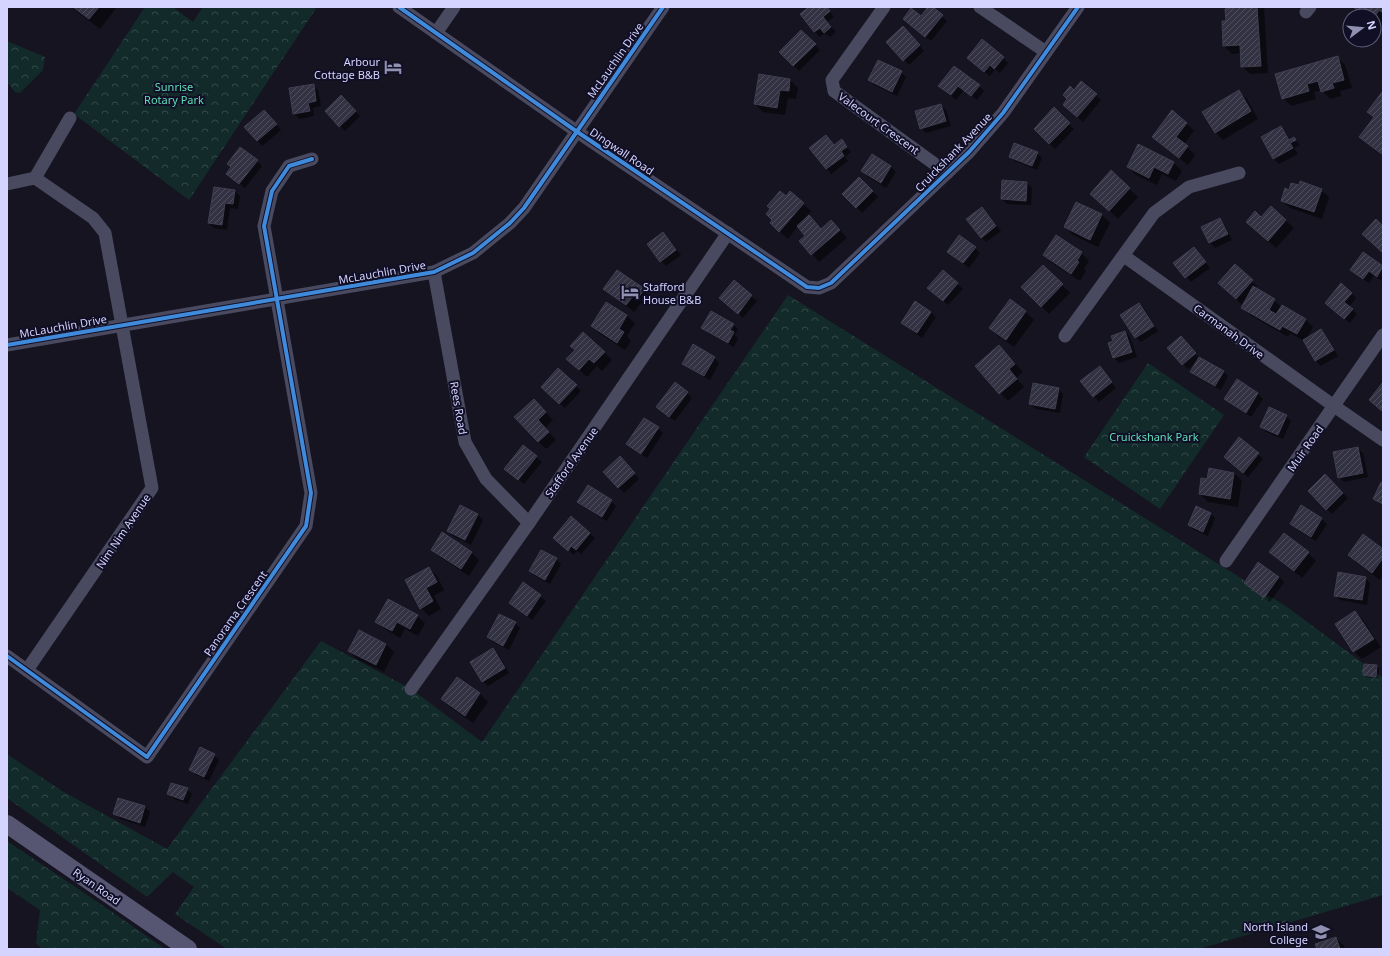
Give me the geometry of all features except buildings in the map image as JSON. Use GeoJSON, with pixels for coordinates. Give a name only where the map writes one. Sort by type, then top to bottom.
{"type":"FeatureCollection","features":[{"type":"Feature","properties":{"kind":"main road","name":"Ryan Road"},"geometry":{"type":"LineString","coordinates":[[7,824],[188,949]]}},
{"type":"Feature","properties":{"kind":"street","name":"Dingwall Road"},"geometry":{"type":"LineString","coordinates":[[399,7],[576,131],[807,287],[819,288]]}},
{"type":"Feature","properties":{"kind":"street"},"geometry":{"type":"LineString","coordinates":[[436,33],[454,7]]}},
{"type":"Feature","properties":{"kind":"street","name":"McLauchlin Drive"},"geometry":{"type":"LineString","coordinates":[[7,344],[434,272],[473,253],[510,223],[524,208],[663,7]]}},
{"type":"Feature","properties":{"kind":"street","name":"Valecourt Crescent"},"geometry":{"type":"LineString","coordinates":[[884,7],[832,80],[834,91],[947,173]]}},
{"type":"Feature","properties":{"kind":"street"},"geometry":{"type":"LineString","coordinates":[[980,7],[1046,52]]}},
{"type":"Feature","properties":{"kind":"street","name":"Cruickshank Avenue"},"geometry":{"type":"LineString","coordinates":[[819,288],[831,283],[969,152],[1003,113],[1078,7]]}},
{"type":"Feature","properties":{"kind":"street"},"geometry":{"type":"LineString","coordinates":[[7,184],[35,178],[70,118]]}},
{"type":"Feature","properties":{"kind":"street"},"geometry":{"type":"LineString","coordinates":[[276,299],[264,226],[272,191],[289,166],[312,159]]}},
{"type":"Feature","properties":{"kind":"street"},"geometry":{"type":"LineString","coordinates":[[1065,336],[1154,213],[1189,187],[1240,173]]}},
{"type":"Feature","properties":{"kind":"street","name":"Nim Nim Avenue"},"geometry":{"type":"LineString","coordinates":[[27,670],[152,488],[105,233],[93,218],[35,178]]}},
{"type":"Feature","properties":{"kind":"street","name":"Stafford Avenue"},"geometry":{"type":"LineString","coordinates":[[411,689],[529,523],[728,233]]}},
{"type":"Feature","properties":{"kind":"street","name":"Carmanah Drive"},"geometry":{"type":"LineString","coordinates":[[1124,256],[1383,440]]}},
{"type":"Feature","properties":{"kind":"street","name":"Rees Road"},"geometry":{"type":"LineString","coordinates":[[434,272],[465,442],[486,479],[529,523]]}},
{"type":"Feature","properties":{"kind":"street","name":"Panorama Crescent"},"geometry":{"type":"LineString","coordinates":[[7,656],[147,757],[306,526],[311,493],[276,299]]}},
{"type":"Feature","properties":{"kind":"street","name":"Muir Road"},"geometry":{"type":"LineString","coordinates":[[1226,561],[1383,335]]}},
{"type":"Feature","properties":{"kind":"green space","name":"Sunrise Rotary Park"},"geometry":{"type":"Polygon","coordinates":[[[145,7],[173,7],[193,22],[203,7],[317,7],[189,200],[74,114],[145,7]]]}},
{"type":"Feature","properties":{"kind":"green space"},"geometry":{"type":"Polygon","coordinates":[[[7,41],[45,57],[43,70],[20,93],[15,92],[7,82],[7,41]]]}},
{"type":"Feature","properties":{"kind":"green space"},"geometry":{"type":"Polygon","coordinates":[[[788,295],[1287,607],[1383,678],[1383,895],[1199,949],[227,949],[175,914],[194,887],[173,872],[147,897],[7,798],[7,754],[62,791],[167,849],[321,641],[411,689],[482,742],[788,295]]]}},
{"type":"Feature","properties":{"kind":"green space","name":"Cruickshank Park"},"geometry":{"type":"Polygon","coordinates":[[[1148,363],[1224,415],[1160,509],[1084,457],[1148,363]]]}},
{"type":"Feature","properties":{"kind":"green space"},"geometry":{"type":"Polygon","coordinates":[[[7,841],[165,949],[42,949],[36,943],[40,910],[7,888],[7,841]]]}},
{"type":"Feature","properties":{"kind":"cycle path"},"geometry":{"type":"LineString","coordinates":[[399,7],[576,131],[807,287],[819,288],[831,283],[969,152],[1003,113],[1078,7]]}},
{"type":"Feature","properties":{"kind":"cycle path"},"geometry":{"type":"LineString","coordinates":[[7,345],[434,272],[473,253],[510,223],[524,208],[663,7]]}},
{"type":"Feature","properties":{"kind":"cycle path"},"geometry":{"type":"LineString","coordinates":[[7,656],[147,757],[306,526],[311,493],[264,226],[272,191],[289,166],[312,159]]}},
{"type":"Feature","properties":{"kind":"place","name":"Arbour Cottage B&B"},"geometry":{"type":"Point","coordinates":[393,67]}},
{"type":"Feature","properties":{"kind":"place","name":"Stafford House B&B"},"geometry":{"type":"Point","coordinates":[630,292]}},
{"type":"Feature","properties":{"kind":"place","name":"North Island College"},"geometry":{"type":"Point","coordinates":[1321,932]}}]}
